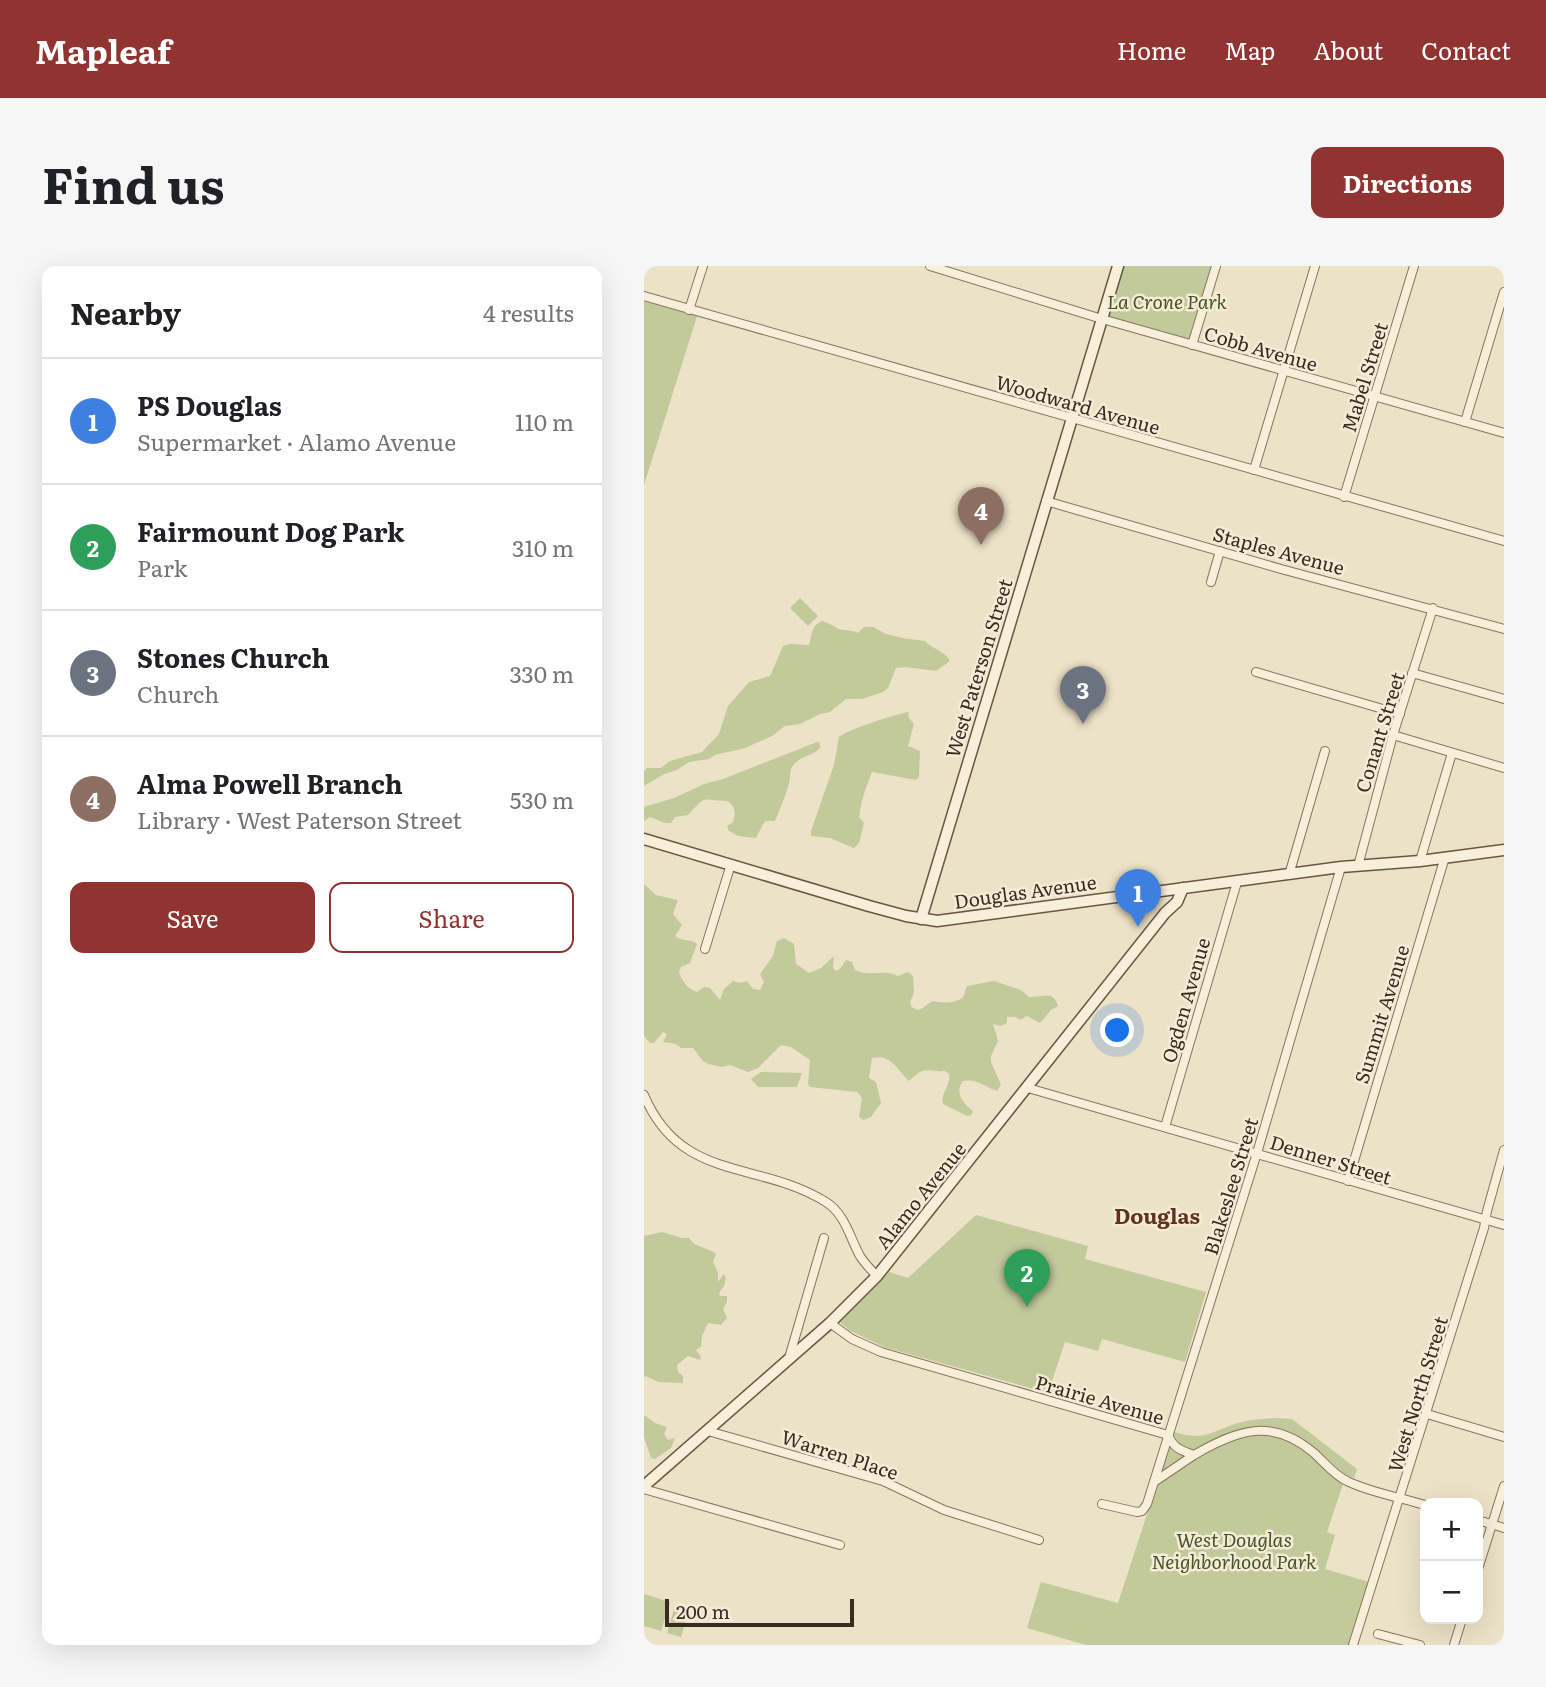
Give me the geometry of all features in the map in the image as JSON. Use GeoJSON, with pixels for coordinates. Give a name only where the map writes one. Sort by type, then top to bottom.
{"type":"FeatureCollection","features":[{"type":"Feature","properties":{"kind":"street"},"geometry":{"type":"LineString","coordinates":[[689,310],[703,266]]}},
{"type":"Feature","properties":{"kind":"street","name":"Cobb Avenue"},"geometry":{"type":"LineString","coordinates":[[930,266],[1102,320],[1504,433]]}},
{"type":"Feature","properties":{"kind":"street","name":"West Paterson Street"},"geometry":{"type":"LineString","coordinates":[[921,919],[1118,266]]}},
{"type":"Feature","properties":{"kind":"street"},"geometry":{"type":"LineString","coordinates":[[1192,345],[1216,266]]}},
{"type":"Feature","properties":{"kind":"street"},"geometry":{"type":"LineString","coordinates":[[1254,470],[1315,266]]}},
{"type":"Feature","properties":{"kind":"street","name":"Mabel Street"},"geometry":{"type":"LineString","coordinates":[[1344,497],[1414,266]]}},
{"type":"Feature","properties":{"kind":"street"},"geometry":{"type":"LineString","coordinates":[[1465,422],[1504,292]]}},
{"type":"Feature","properties":{"kind":"street","name":"Woodward Avenue"},"geometry":{"type":"LineString","coordinates":[[644,296],[1504,541]]}},
{"type":"Feature","properties":{"kind":"street"},"geometry":{"type":"LineString","coordinates":[[1492,334],[1504,338]]}},
{"type":"Feature","properties":{"kind":"street","name":"Staples Avenue"},"geometry":{"type":"LineString","coordinates":[[1046,501],[1504,628]]}},
{"type":"Feature","properties":{"kind":"street"},"geometry":{"type":"LineString","coordinates":[[1211,582],[1220,551]]}},
{"type":"Feature","properties":{"kind":"street","name":"Conant Street"},"geometry":{"type":"LineString","coordinates":[[1358,866],[1393,735],[1433,608]]}},
{"type":"Feature","properties":{"kind":"street"},"geometry":{"type":"LineString","coordinates":[[1256,672],[1400,714]]}},
{"type":"Feature","properties":{"kind":"street"},"geometry":{"type":"LineString","coordinates":[[1412,673],[1504,699]]}},
{"type":"Feature","properties":{"kind":"street"},"geometry":{"type":"LineString","coordinates":[[1393,735],[1504,768]]}},
{"type":"Feature","properties":{"kind":"street"},"geometry":{"type":"LineString","coordinates":[[1289,875],[1325,751]]}},
{"type":"Feature","properties":{"kind":"street"},"geometry":{"type":"LineString","coordinates":[[1420,861],[1452,753]]}},
{"type":"Feature","properties":{"kind":"street","name":"Douglas Avenue"},"geometry":{"type":"LineString","coordinates":[[644,839],[921,919],[937,921],[1341,867],[1420,861],[1504,849]]}},
{"type":"Feature","properties":{"kind":"street","name":"Summit Avenue"},"geometry":{"type":"LineString","coordinates":[[1348,1181],[1445,857]]}},
{"type":"Feature","properties":{"kind":"street"},"geometry":{"type":"LineString","coordinates":[[705,949],[731,864]]}},
{"type":"Feature","properties":{"kind":"street","name":"Blakeslee Street"},"geometry":{"type":"LineString","coordinates":[[1102,1504],[1142,1511],[1154,1482],[1341,867]]}},
{"type":"Feature","properties":{"kind":"street","name":"Ogden Avenue"},"geometry":{"type":"LineString","coordinates":[[1165,1127],[1237,882]]}},
{"type":"Feature","properties":{"kind":"street","name":"Alamo Avenue"},"geometry":{"type":"LineString","coordinates":[[644,1487],[830,1323],[877,1276],[1165,913],[1177,902],[1183,888]]}},
{"type":"Feature","properties":{"kind":"street"},"geometry":{"type":"LineString","coordinates":[[1165,913],[1168,890]]}},
{"type":"Feature","properties":{"kind":"street","name":"Denner Street"},"geometry":{"type":"LineString","coordinates":[[1028,1088],[1504,1225]]}},
{"type":"Feature","properties":{"kind":"street"},"geometry":{"type":"LineString","coordinates":[[644,1095],[654,1118],[682,1148],[706,1160],[806,1191],[829,1204],[844,1221],[862,1259],[877,1276]]}},
{"type":"Feature","properties":{"kind":"street","name":"West North Street"},"geometry":{"type":"LineString","coordinates":[[1353,1645],[1427,1414],[1486,1220],[1504,1150]]}},
{"type":"Feature","properties":{"kind":"street"},"geometry":{"type":"LineString","coordinates":[[789,1358],[824,1238]]}},
{"type":"Feature","properties":{"kind":"street","name":"Prairie Avenue"},"geometry":{"type":"LineString","coordinates":[[830,1323],[852,1339],[881,1352],[1168,1435],[1179,1450],[1194,1455]]}},
{"type":"Feature","properties":{"kind":"street"},"geometry":{"type":"LineString","coordinates":[[1427,1414],[1504,1437]]}},
{"type":"Feature","properties":{"kind":"street","name":"Warren Place"},"geometry":{"type":"LineString","coordinates":[[708,1430],[883,1482],[944,1510],[1039,1540]]}},
{"type":"Feature","properties":{"kind":"street"},"geometry":{"type":"LineString","coordinates":[[1154,1482],[1194,1455],[1236,1435],[1248,1431],[1271,1430],[1301,1443],[1344,1480],[1420,1504]]}},
{"type":"Feature","properties":{"kind":"street"},"geometry":{"type":"LineString","coordinates":[[1480,1561],[1504,1486]]}},
{"type":"Feature","properties":{"kind":"street"},"geometry":{"type":"LineString","coordinates":[[644,1487],[841,1545]]}},
{"type":"Feature","properties":{"kind":"street"},"geometry":{"type":"LineString","coordinates":[[1483,1521],[1504,1528]]}},
{"type":"Feature","properties":{"kind":"street"},"geometry":{"type":"LineString","coordinates":[[1454,1645],[1460,1624]]}},
{"type":"Feature","properties":{"kind":"street"},"geometry":{"type":"LineString","coordinates":[[1378,1634],[1420,1645]]}},
{"type":"Feature","properties":{"kind":"green space","name":"La Crone Park"},"geometry":{"type":"Polygon","coordinates":[[[1118,266],[1216,266],[1192,345],[1102,319],[1118,266]]]}},
{"type":"Feature","properties":{"kind":"green space"},"geometry":{"type":"Polygon","coordinates":[[[644,297],[698,313],[644,485],[644,297]]]}},
{"type":"Feature","properties":{"kind":"green space"},"geometry":{"type":"Polygon","coordinates":[[[800,598],[818,616],[808,626],[790,608],[800,598]]]}},
{"type":"Feature","properties":{"kind":"green space"},"geometry":{"type":"Polygon","coordinates":[[[822,621],[858,633],[864,627],[873,627],[886,634],[925,641],[945,654],[950,661],[936,671],[896,668],[888,688],[883,692],[862,699],[846,699],[830,712],[800,724],[785,726],[772,736],[745,748],[689,762],[644,786],[644,771],[647,768],[661,768],[670,761],[702,752],[719,734],[728,706],[749,682],[770,676],[783,646],[809,645],[814,628],[822,621]]]}},
{"type":"Feature","properties":{"kind":"green space"},"geometry":{"type":"Polygon","coordinates":[[[908,712],[914,724],[908,746],[920,751],[919,777],[916,780],[872,772],[859,817],[864,823],[859,843],[854,848],[830,838],[811,836],[834,765],[839,737],[861,726],[908,712]]]}},
{"type":"Feature","properties":{"kind":"green space"},"geometry":{"type":"Polygon","coordinates":[[[820,743],[820,748],[792,767],[775,821],[766,821],[756,838],[738,836],[729,831],[727,826],[733,822],[735,813],[728,801],[705,800],[688,815],[675,817],[671,823],[650,817],[644,821],[644,807],[674,798],[820,743]]]}},
{"type":"Feature","properties":{"kind":"green space"},"geometry":{"type":"Polygon","coordinates":[[[644,884],[656,895],[678,900],[673,914],[682,925],[675,936],[697,944],[690,963],[681,967],[679,972],[684,982],[697,992],[704,987],[710,988],[720,1000],[724,989],[733,981],[747,981],[753,989],[760,990],[764,982],[760,974],[773,956],[777,941],[784,938],[794,944],[796,964],[809,973],[821,968],[834,956],[835,971],[840,969],[846,960],[852,962],[855,970],[860,972],[898,976],[908,972],[913,976],[914,993],[910,1002],[917,1010],[933,1001],[957,1001],[963,997],[967,986],[994,981],[1021,990],[1029,997],[1050,996],[1058,1006],[1040,1023],[1027,1016],[1020,1020],[1007,1017],[1007,1023],[1001,1026],[993,1024],[998,1041],[991,1062],[1001,1085],[997,1091],[977,1082],[963,1081],[959,1090],[963,1101],[973,1111],[971,1115],[967,1116],[943,1104],[949,1074],[944,1071],[927,1071],[909,1081],[893,1063],[879,1057],[872,1058],[869,1078],[876,1082],[881,1103],[871,1117],[863,1120],[859,1117],[862,1098],[857,1092],[810,1087],[810,1060],[791,1047],[781,1045],[758,1068],[748,1072],[730,1065],[722,1067],[708,1064],[693,1048],[681,1048],[676,1044],[663,1042],[667,1034],[663,1032],[654,1043],[650,1043],[644,1036],[644,884]]]}},
{"type":"Feature","properties":{"kind":"green space"},"geometry":{"type":"Polygon","coordinates":[[[761,1072],[802,1073],[797,1087],[758,1087],[751,1079],[761,1072]]]}},
{"type":"Feature","properties":{"kind":"green space"},"geometry":{"type":"Polygon","coordinates":[[[976,1215],[1088,1246],[1085,1259],[1206,1292],[1185,1362],[1102,1339],[1098,1351],[1065,1342],[1048,1393],[884,1347],[849,1330],[839,1321],[889,1272],[908,1278],[976,1215]]]}},
{"type":"Feature","properties":{"kind":"green space"},"geometry":{"type":"Polygon","coordinates":[[[662,1232],[689,1238],[694,1244],[714,1252],[716,1254],[713,1262],[718,1273],[718,1282],[724,1274],[726,1278],[719,1293],[720,1296],[727,1296],[723,1309],[727,1318],[721,1325],[708,1323],[702,1336],[701,1347],[696,1350],[700,1360],[688,1356],[677,1365],[678,1372],[683,1376],[683,1383],[659,1382],[644,1377],[644,1236],[662,1232]]]}},
{"type":"Feature","properties":{"kind":"green space"},"geometry":{"type":"Polygon","coordinates":[[[644,1415],[667,1427],[664,1434],[668,1440],[675,1438],[671,1448],[655,1459],[651,1458],[644,1437],[644,1415]]]}},
{"type":"Feature","properties":{"kind":"green space","name":"West Douglas Neighborhood Park"},"geometry":{"type":"Polygon","coordinates":[[[1292,1419],[1357,1469],[1354,1478],[1346,1475],[1327,1532],[1335,1535],[1325,1569],[1369,1582],[1348,1645],[1086,1645],[1027,1628],[1041,1582],[1118,1603],[1174,1432],[1203,1435],[1242,1422],[1292,1419]]]}},
{"type":"Feature","properties":{"kind":"green space"},"geometry":{"type":"Polygon","coordinates":[[[644,1594],[670,1602],[661,1631],[644,1626],[644,1594]]]}},
{"type":"Feature","properties":{"kind":"green space"},"geometry":{"type":"Polygon","coordinates":[[[675,1606],[689,1611],[681,1637],[667,1633],[675,1606]]]}},
{"type":"Feature","properties":{"kind":"place","name":"Alma Powell Branch"},"geometry":{"type":"Point","coordinates":[981,545]}},
{"type":"Feature","properties":{"kind":"place","name":"Stones Church"},"geometry":{"type":"Point","coordinates":[1083,724]}},
{"type":"Feature","properties":{"kind":"place","name":"PS Douglas"},"geometry":{"type":"Point","coordinates":[1138,927]}},
{"type":"Feature","properties":{"kind":"place","name":"Fairmount Dog Park"},"geometry":{"type":"Point","coordinates":[1027,1307]}},
{"type":"Feature","properties":{"kind":"district","name":"Douglas"},"geometry":{"type":"Point","coordinates":[1157,1214]}}]}
